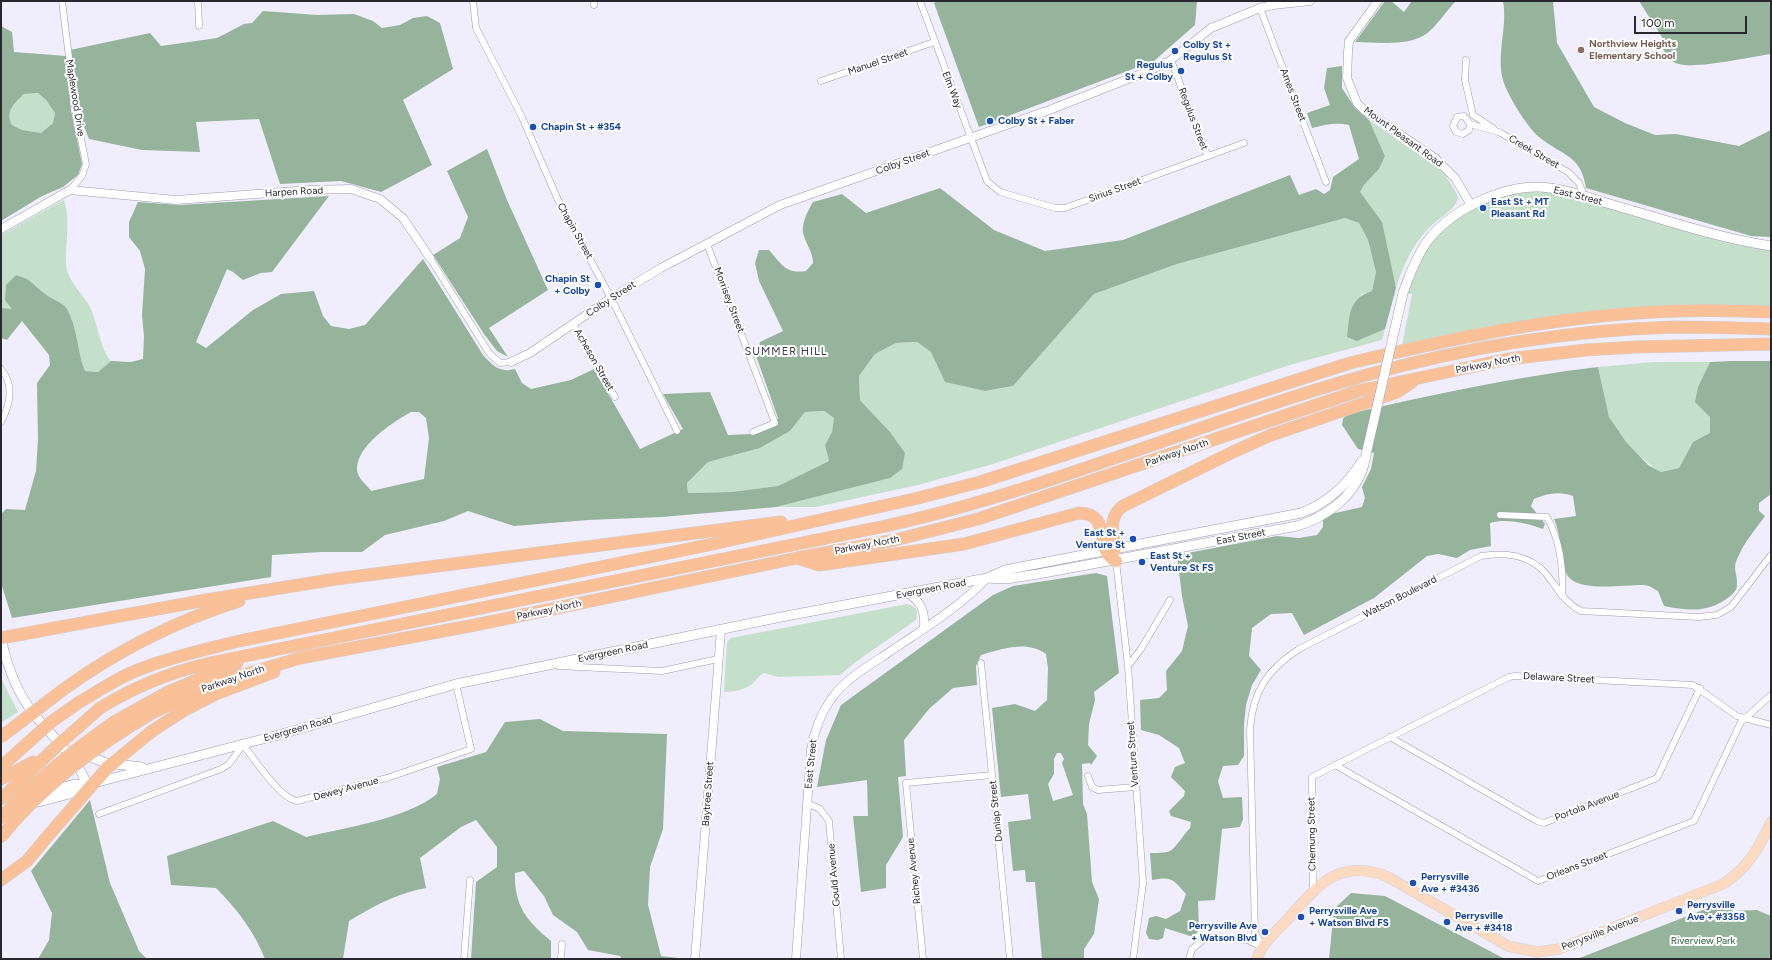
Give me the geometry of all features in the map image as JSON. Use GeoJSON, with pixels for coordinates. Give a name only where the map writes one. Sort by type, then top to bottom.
{"type":"FeatureCollection","features":[{"type":"Feature","properties":{"kind":"highway"},"geometry":{"type":"LineString","coordinates":[[1,766],[51,722],[78,703],[114,682],[145,667],[188,654],[244,640],[713,544],[980,482],[1350,363],[1458,338],[1518,327],[1593,317],[1672,311],[1771,312]]}},
{"type":"Feature","properties":{"kind":"highway"},"geometry":{"type":"LineString","coordinates":[[1,779],[21,769],[55,740],[100,708],[135,688],[182,670],[936,514],[990,499],[1331,385],[1424,360],[1507,345],[1593,333],[1672,328],[1771,328]]}},
{"type":"Feature","properties":{"kind":"highway","name":"Parkway North"},"geometry":{"type":"LineString","coordinates":[[1,837],[31,803],[64,772],[126,729],[164,707],[213,684],[300,658],[480,624],[797,558],[895,540],[978,519],[1358,391],[1418,378],[1508,359],[1586,350],[1771,344]]}},
{"type":"Feature","properties":{"kind":"highway"},"geometry":{"type":"LineString","coordinates":[[1112,554],[1113,517],[1123,506],[1257,441],[1397,392],[1418,378]]}},
{"type":"Feature","properties":{"kind":"highway"},"geometry":{"type":"LineString","coordinates":[[797,558],[819,565],[964,544],[1079,513],[1091,515],[1099,522],[1112,554]]}},
{"type":"Feature","properties":{"kind":"highway"},"geometry":{"type":"LineString","coordinates":[[1,638],[206,600],[344,578],[684,533],[844,514]]}},
{"type":"Feature","properties":{"kind":"highway"},"geometry":{"type":"LineString","coordinates":[[1,737],[64,689],[122,651],[164,630],[223,606],[283,588]]}},
{"type":"Feature","properties":{"kind":"highway"},"geometry":{"type":"LineString","coordinates":[[1,818],[32,786],[58,764],[114,722],[168,692],[208,675],[274,652],[319,641]]}},
{"type":"Feature","properties":{"kind":"highway"},"geometry":{"type":"LineString","coordinates":[[1,880],[27,861],[107,768],[152,731],[183,711],[216,694],[235,685],[269,675],[300,658]]}},
{"type":"Feature","properties":{"kind":"highway"},"geometry":{"type":"LineString","coordinates":[[1,799],[55,740]]}},
{"type":"Feature","properties":{"kind":"main road","name":"East Street"},"geometry":{"type":"LineString","coordinates":[[987,578],[1006,580],[1112,554],[1305,512],[1318,506],[1337,492],[1350,478],[1367,450],[1403,293],[1409,273],[1426,243],[1444,224],[1471,206],[1492,196],[1505,192],[1538,187],[1563,190],[1696,228],[1771,246]]}},
{"type":"Feature","properties":{"kind":"main road","name":"East Street"},"geometry":{"type":"LineString","coordinates":[[987,578],[1005,570],[1112,554]]}},
{"type":"Feature","properties":{"kind":"main road","name":"Evergreen Road"},"geometry":{"type":"LineString","coordinates":[[1,638],[7,663],[22,695],[38,719],[55,740],[76,761],[87,785],[243,745],[456,684],[987,578]]}},
{"type":"Feature","properties":{"kind":"main road","name":"Evergreen Road"},"geometry":{"type":"LineString","coordinates":[[55,740],[97,760],[116,765],[150,768]]}},
{"type":"Feature","properties":{"kind":"main road"},"geometry":{"type":"LineString","coordinates":[[1,803],[75,784],[87,785]]}},
{"type":"Feature","properties":{"kind":"main road"},"geometry":{"type":"LineString","coordinates":[[1,812],[77,792],[87,785]]}},
{"type":"Feature","properties":{"kind":"main road","name":"Perrysville Avenue"},"geometry":{"type":"LineString","coordinates":[[1257,959],[1263,947],[1321,883],[1337,874],[1359,870],[1371,871],[1388,877],[1508,946],[1530,952],[1544,952],[1568,946],[1723,884],[1738,874],[1751,860],[1771,822]]}},
{"type":"Feature","properties":{"kind":"street","name":"Maplewood Drive"},"geometry":{"type":"LineString","coordinates":[[62,1],[76,114],[86,164],[82,176],[70,190]]}},
{"type":"Feature","properties":{"kind":"street"},"geometry":{"type":"LineString","coordinates":[[198,1],[199,26]]}},
{"type":"Feature","properties":{"kind":"street","name":"Chapin Street"},"geometry":{"type":"LineString","coordinates":[[473,1],[476,28],[522,117],[558,200],[611,298],[677,431]]}},
{"type":"Feature","properties":{"kind":"street","name":"Elm Way"},"geometry":{"type":"LineString","coordinates":[[920,1],[987,181]]}},
{"type":"Feature","properties":{"kind":"street","name":"Colby Street"},"geometry":{"type":"LineString","coordinates":[[511,362],[530,353],[611,298],[661,268],[780,205],[1052,109],[1171,60],[1211,28],[1260,8],[1310,1]]}},
{"type":"Feature","properties":{"kind":"street","name":"Mount Pleasant Road"},"geometry":{"type":"LineString","coordinates":[[1378,1],[1349,41],[1346,78],[1350,90],[1364,110],[1435,158],[1455,178],[1471,206]]}},
{"type":"Feature","properties":{"kind":"street","name":"Ames Street"},"geometry":{"type":"LineString","coordinates":[[1260,8],[1326,182]]}},
{"type":"Feature","properties":{"kind":"street","name":"Manuel Street"},"geometry":{"type":"LineString","coordinates":[[821,81],[934,42]]}},
{"type":"Feature","properties":{"kind":"street","name":"Regulus Street"},"geometry":{"type":"LineString","coordinates":[[1171,60],[1207,155]]}},
{"type":"Feature","properties":{"kind":"street"},"geometry":{"type":"LineString","coordinates":[[1466,60],[1465,80],[1473,115],[1499,132]]}},
{"type":"Feature","properties":{"kind":"street","name":"Creek Street"},"geometry":{"type":"LineString","coordinates":[[1470,124],[1499,132],[1568,172],[1579,183],[1584,196]]}},
{"type":"Feature","properties":{"kind":"street","name":"Sirius Street"},"geometry":{"type":"LineString","coordinates":[[987,181],[1000,192],[1055,208],[1065,208],[1207,155],[1244,143]]}},
{"type":"Feature","properties":{"kind":"street","name":"Harpen Road"},"geometry":{"type":"LineString","coordinates":[[70,190],[176,200],[310,190],[351,189],[380,199],[393,209],[411,228],[489,353],[500,363],[511,362]]}},
{"type":"Feature","properties":{"kind":"street"},"geometry":{"type":"LineString","coordinates":[[1,229],[70,190]]}},
{"type":"Feature","properties":{"kind":"street","name":"Morrisey Street"},"geometry":{"type":"LineString","coordinates":[[707,244],[776,423],[753,432]]}},
{"type":"Feature","properties":{"kind":"street","name":"Acheson Street"},"geometry":{"type":"LineString","coordinates":[[573,324],[615,397]]}},
{"type":"Feature","properties":{"kind":"street"},"geometry":{"type":"LineString","coordinates":[[1,369],[7,378],[10,393],[8,409],[1,422]]}},
{"type":"Feature","properties":{"kind":"street"},"geometry":{"type":"LineString","coordinates":[[1500,515],[1547,517],[1554,530],[1563,577],[1562,596]]}},
{"type":"Feature","properties":{"kind":"street","name":"Venture Street"},"geometry":{"type":"LineString","coordinates":[[1112,554],[1128,666],[1135,788],[1143,889],[1133,959]]}},
{"type":"Feature","properties":{"kind":"street","name":"Watson Boulevard"},"geometry":{"type":"LineString","coordinates":[[1263,947],[1255,933],[1250,729],[1255,700],[1268,675],[1283,660],[1299,649],[1481,556],[1504,554],[1529,561],[1546,574],[1562,596],[1572,606],[1581,611],[1699,617],[1725,612],[1737,601],[1771,555]]}},
{"type":"Feature","properties":{"kind":"street","name":"East Street"},"geometry":{"type":"LineString","coordinates":[[796,959],[810,754],[814,733],[821,716],[831,700],[850,679],[969,597],[987,578]]}},
{"type":"Feature","properties":{"kind":"street"},"geometry":{"type":"LineString","coordinates":[[908,593],[922,606],[924,628]]}},
{"type":"Feature","properties":{"kind":"street"},"geometry":{"type":"LineString","coordinates":[[1128,666],[1141,649],[1170,600]]}},
{"type":"Feature","properties":{"kind":"street","name":"Baytree Street"},"geometry":{"type":"LineString","coordinates":[[695,959],[721,630]]}},
{"type":"Feature","properties":{"kind":"street"},"geometry":{"type":"LineString","coordinates":[[549,665],[662,671],[718,659]]}},
{"type":"Feature","properties":{"kind":"street","name":"Dunlap Street"},"geometry":{"type":"LineString","coordinates":[[981,664],[1010,959]]}},
{"type":"Feature","properties":{"kind":"street","name":"Delaware Street"},"geometry":{"type":"LineString","coordinates":[[1312,777],[1512,676],[1690,684],[1700,688],[1734,714],[1745,719],[1771,725]]}},
{"type":"Feature","properties":{"kind":"street","name":"Dewey Avenue"},"geometry":{"type":"LineString","coordinates":[[243,745],[281,793],[297,802],[387,778],[470,749],[456,684]]}},
{"type":"Feature","properties":{"kind":"street","name":"Portola Avenue"},"geometry":{"type":"LineString","coordinates":[[1390,737],[1544,823],[1657,778],[1700,688]]}},
{"type":"Feature","properties":{"kind":"street","name":"Orleans Street"},"geometry":{"type":"LineString","coordinates":[[1335,765],[1538,881],[1694,820],[1741,722],[1771,695]]}},
{"type":"Feature","properties":{"kind":"street"},"geometry":{"type":"LineString","coordinates":[[99,814],[221,769],[229,764],[243,745]]}},
{"type":"Feature","properties":{"kind":"street","name":"Richey Avenue"},"geometry":{"type":"LineString","coordinates":[[923,959],[906,783],[992,775]]}},
{"type":"Feature","properties":{"kind":"street"},"geometry":{"type":"LineString","coordinates":[[1088,776],[1092,787],[1098,790],[1135,788]]}},
{"type":"Feature","properties":{"kind":"street","name":"Chemung Street"},"geometry":{"type":"LineString","coordinates":[[1312,777],[1313,891]]}},
{"type":"Feature","properties":{"kind":"street","name":"Gould Avenue"},"geometry":{"type":"LineString","coordinates":[[807,804],[820,809],[828,821],[841,959]]}},
{"type":"Feature","properties":{"kind":"street"},"geometry":{"type":"LineString","coordinates":[[464,959],[470,880]]}},
{"type":"Feature","properties":{"kind":"street"},"geometry":{"type":"LineString","coordinates":[[1189,959],[1192,949],[1207,937],[1248,940],[1263,947]]}},
{"type":"Feature","properties":{"kind":"street"},"geometry":{"type":"LineString","coordinates":[[561,959],[562,944]]}},
{"type":"Feature","properties":{"kind":"street"},"geometry":{"type":"LineString","coordinates":[[695,959],[700,959]]}},
{"type":"Feature","properties":{"kind":"green space"},"geometry":{"type":"Polygon","coordinates":[[[937,1],[1197,1],[1195,25],[1154,61],[979,127],[934,3],[937,1]]]}},
{"type":"Feature","properties":{"kind":"green space"},"geometry":{"type":"Polygon","coordinates":[[[1385,1],[1391,1],[1404,12],[1412,1],[1456,1],[1434,27],[1426,34],[1418,38],[1410,41],[1392,43],[1355,42],[1385,1]]]}},
{"type":"Feature","properties":{"kind":"green space"},"geometry":{"type":"Polygon","coordinates":[[[1503,1],[1553,1],[1557,43],[1594,107],[1625,123],[1655,135],[1676,134],[1739,146],[1771,130],[1771,237],[1751,236],[1586,188],[1580,168],[1569,157],[1534,133],[1518,111],[1505,86],[1501,70],[1501,50],[1504,21],[1503,1]]]}},
{"type":"Feature","properties":{"kind":"green space"},"geometry":{"type":"Polygon","coordinates":[[[1639,1],[1771,1],[1771,54],[1711,64],[1688,65],[1676,63],[1666,54],[1661,45],[1665,42],[1639,1]]]}},
{"type":"Feature","properties":{"kind":"green space"},"geometry":{"type":"Polygon","coordinates":[[[263,11],[317,15],[354,14],[373,21],[382,28],[400,25],[413,18],[427,16],[440,23],[453,69],[403,100],[432,165],[381,192],[341,181],[280,184],[259,119],[196,122],[200,152],[142,150],[89,139],[79,114],[70,50],[150,33],[161,46],[217,38],[244,24],[252,23],[263,11]]]}},
{"type":"Feature","properties":{"kind":"green space"},"geometry":{"type":"Polygon","coordinates":[[[1,26],[12,32],[14,52],[66,56],[71,110],[82,164],[78,175],[63,187],[42,196],[1,221],[1,26]],[[38,93],[24,94],[10,112],[10,120],[12,125],[22,130],[41,133],[53,123],[55,113],[46,100],[38,93]]]}},
{"type":"Feature","properties":{"kind":"green space"},"geometry":{"type":"Polygon","coordinates":[[[1342,66],[1342,88],[1355,108],[1369,120],[1385,156],[1379,169],[1364,185],[1360,192],[1382,222],[1396,288],[1385,329],[1357,341],[1347,337],[1350,315],[1354,303],[1358,298],[1372,291],[1376,272],[1368,240],[1359,223],[1345,218],[1177,264],[1094,294],[1013,386],[985,391],[945,382],[931,352],[917,342],[896,343],[875,354],[859,376],[860,400],[890,432],[905,453],[902,469],[890,478],[776,507],[662,517],[588,520],[514,526],[468,511],[444,521],[385,535],[362,552],[321,552],[272,555],[271,577],[12,618],[1,583],[1,514],[6,509],[25,510],[36,471],[38,439],[37,383],[50,365],[49,355],[22,321],[7,340],[1,338],[1,308],[12,309],[5,300],[6,285],[16,275],[22,277],[29,280],[47,295],[60,302],[67,309],[71,316],[85,371],[98,372],[111,361],[131,362],[143,359],[144,336],[142,315],[145,269],[140,251],[129,237],[129,222],[138,202],[179,205],[329,196],[272,272],[261,273],[243,280],[227,269],[196,342],[206,348],[253,310],[281,294],[314,291],[323,316],[331,326],[349,329],[365,325],[423,259],[483,355],[490,362],[497,368],[505,370],[515,369],[522,383],[531,389],[571,380],[594,369],[640,449],[683,429],[663,394],[710,392],[728,435],[752,434],[775,425],[778,418],[755,353],[758,352],[760,342],[783,331],[759,281],[755,263],[759,250],[769,250],[781,264],[789,270],[799,272],[806,271],[813,263],[813,259],[804,236],[803,227],[805,218],[813,202],[842,194],[866,213],[940,188],[994,230],[1045,251],[1123,240],[1290,175],[1299,195],[1316,189],[1324,194],[1330,190],[1333,177],[1359,159],[1349,125],[1335,124],[1312,128],[1307,113],[1330,105],[1324,88],[1327,68],[1342,66]],[[824,411],[805,412],[790,431],[760,448],[708,462],[687,483],[688,493],[731,492],[778,486],[829,461],[825,445],[832,432],[834,418],[824,411]],[[411,412],[384,429],[367,446],[361,455],[358,465],[358,474],[371,491],[424,479],[429,438],[426,418],[419,412],[411,412]]]}},
{"type":"Feature","properties":{"kind":"green space"},"geometry":{"type":"Polygon","coordinates":[[[38,93],[46,100],[55,113],[53,123],[41,133],[22,130],[12,125],[10,120],[10,112],[14,105],[24,94],[38,93]]]}},
{"type":"Feature","properties":{"kind":"green space"},"geometry":{"type":"Polygon","coordinates":[[[1369,120],[1439,168],[1446,176],[1458,196],[1455,205],[1423,234],[1413,248],[1396,288],[1388,257],[1360,192],[1364,185],[1379,169],[1385,156],[1369,120]]]}},
{"type":"Feature","properties":{"kind":"green space"},"geometry":{"type":"Polygon","coordinates":[[[487,149],[507,200],[548,290],[489,328],[508,357],[497,351],[484,334],[433,255],[460,238],[468,217],[447,171],[487,149]]]}},
{"type":"Feature","properties":{"kind":"green space"},"geometry":{"type":"Polygon","coordinates":[[[1538,187],[1771,246],[1771,312],[1593,317],[1401,351],[1412,294],[1403,293],[1426,243],[1471,205],[1538,187]]]}},
{"type":"Feature","properties":{"kind":"green space"},"geometry":{"type":"Polygon","coordinates":[[[64,200],[67,216],[67,271],[90,307],[104,350],[111,361],[98,372],[85,371],[71,316],[67,309],[29,280],[16,275],[6,288],[7,300],[13,310],[1,308],[1,235],[64,200]]]}},
{"type":"Feature","properties":{"kind":"green space"},"geometry":{"type":"Polygon","coordinates":[[[1345,218],[1359,223],[1368,240],[1376,272],[1372,291],[1361,294],[1357,341],[1385,329],[1382,340],[1293,364],[993,464],[918,485],[816,507],[776,507],[890,478],[890,432],[860,400],[859,376],[875,354],[896,343],[917,342],[931,352],[946,382],[985,391],[1013,386],[1094,294],[1177,264],[1345,218]]]}},
{"type":"Feature","properties":{"kind":"green space"},"geometry":{"type":"Polygon","coordinates":[[[1771,361],[1771,494],[1759,503],[1759,511],[1765,516],[1747,540],[1735,564],[1737,587],[1732,595],[1714,606],[1690,610],[1664,606],[1658,591],[1648,586],[1590,586],[1579,584],[1571,580],[1566,573],[1562,560],[1557,526],[1554,519],[1576,516],[1573,496],[1554,493],[1534,499],[1531,506],[1545,524],[1543,529],[1510,521],[1490,523],[1491,546],[1470,550],[1457,558],[1438,554],[1427,556],[1374,598],[1304,635],[1292,613],[1271,614],[1252,628],[1249,656],[1261,670],[1252,685],[1246,705],[1244,724],[1244,756],[1238,765],[1223,766],[1218,781],[1223,798],[1242,797],[1243,819],[1240,827],[1222,829],[1215,900],[1198,901],[1199,930],[1193,937],[1165,928],[1163,938],[1158,940],[1149,939],[1146,933],[1149,918],[1156,916],[1166,919],[1180,911],[1186,894],[1172,880],[1164,878],[1152,880],[1150,853],[1160,853],[1172,850],[1190,828],[1191,822],[1171,816],[1169,811],[1184,796],[1185,791],[1171,777],[1175,767],[1185,763],[1179,748],[1159,735],[1141,730],[1140,700],[1159,698],[1167,690],[1166,671],[1182,651],[1188,626],[1182,596],[1177,555],[1277,536],[1299,538],[1317,535],[1323,527],[1323,520],[1331,514],[1362,507],[1365,498],[1362,487],[1371,469],[1374,453],[1358,449],[1342,425],[1343,419],[1348,414],[1503,381],[1598,367],[1609,417],[1626,442],[1648,465],[1661,472],[1679,468],[1693,442],[1710,433],[1710,417],[1695,402],[1698,387],[1710,362],[1771,361]]]}},
{"type":"Feature","properties":{"kind":"green space"},"geometry":{"type":"Polygon","coordinates":[[[1654,362],[1710,362],[1698,387],[1710,417],[1711,433],[1693,442],[1679,468],[1661,472],[1654,468],[1631,448],[1612,424],[1607,410],[1598,367],[1654,362]]]}},
{"type":"Feature","properties":{"kind":"green space"},"geometry":{"type":"Polygon","coordinates":[[[824,411],[834,418],[832,432],[825,445],[829,461],[778,486],[731,492],[688,493],[687,483],[708,462],[760,448],[790,431],[805,412],[824,411]]]}},
{"type":"Feature","properties":{"kind":"green space"},"geometry":{"type":"Polygon","coordinates":[[[1096,573],[1107,576],[1119,673],[1094,692],[1095,700],[1089,724],[1088,745],[1097,756],[1091,765],[1090,763],[1082,764],[1083,804],[1087,814],[1092,882],[1099,899],[1094,934],[1084,949],[1084,959],[1042,959],[1035,882],[1026,882],[1025,870],[1013,871],[1008,822],[1031,819],[1028,794],[1001,797],[992,708],[1015,704],[1035,711],[1047,700],[1048,668],[1046,654],[1031,647],[1014,647],[981,655],[976,666],[977,685],[953,688],[929,709],[904,740],[906,776],[898,777],[903,837],[886,865],[886,888],[861,892],[853,816],[868,816],[867,780],[817,787],[826,740],[841,705],[993,595],[1013,586],[1096,573]],[[1057,753],[1054,759],[1054,774],[1048,784],[1053,801],[1073,795],[1062,763],[1064,759],[1061,753],[1057,753]]]}},
{"type":"Feature","properties":{"kind":"green space"},"geometry":{"type":"Polygon","coordinates":[[[907,604],[913,606],[917,611],[916,620],[857,661],[840,675],[778,677],[764,673],[745,688],[724,692],[727,642],[731,638],[907,604]]]}},
{"type":"Feature","properties":{"kind":"green space"},"geometry":{"type":"Polygon","coordinates":[[[1,678],[18,712],[1,723],[1,678]]]}},
{"type":"Feature","properties":{"kind":"green space"},"geometry":{"type":"Polygon","coordinates":[[[540,719],[563,731],[667,734],[663,829],[650,867],[648,905],[661,956],[686,959],[622,959],[620,956],[588,950],[577,932],[553,915],[544,896],[524,871],[515,873],[517,895],[524,912],[529,919],[535,927],[551,941],[551,959],[471,959],[476,882],[497,867],[497,847],[476,820],[461,827],[420,858],[426,888],[395,897],[377,905],[349,921],[343,959],[265,959],[256,939],[244,921],[216,888],[171,885],[167,856],[273,821],[306,837],[374,822],[409,810],[424,803],[437,794],[440,779],[437,767],[486,752],[505,722],[540,719]]]}},
{"type":"Feature","properties":{"kind":"green space"},"geometry":{"type":"Polygon","coordinates":[[[90,800],[110,883],[139,951],[147,959],[38,959],[49,940],[52,913],[31,871],[90,800]]]}},
{"type":"Feature","properties":{"kind":"green space"},"geometry":{"type":"Polygon","coordinates":[[[1351,893],[1385,896],[1505,959],[1329,959],[1334,909],[1351,893]]]}},
{"type":"Feature","properties":{"kind":"green space","name":"Riverview Park"},"geometry":{"type":"Polygon","coordinates":[[[1721,903],[1733,911],[1757,910],[1771,916],[1771,959],[1577,959],[1721,903]]]}},
{"type":"Feature","properties":{"kind":"place","name":"Northview Heights Elementary School"},"geometry":{"type":"Point","coordinates":[1581,50]}},
{"type":"Feature","properties":{"kind":"place","name":"Colby St + Regulus St"},"geometry":{"type":"Point","coordinates":[1175,51]}},
{"type":"Feature","properties":{"kind":"place","name":"Regulus St + Colby"},"geometry":{"type":"Point","coordinates":[1181,71]}},
{"type":"Feature","properties":{"kind":"place","name":"Colby St + Faber"},"geometry":{"type":"Point","coordinates":[990,121]}},
{"type":"Feature","properties":{"kind":"place","name":"Chapin St + #354"},"geometry":{"type":"Point","coordinates":[533,127]}},
{"type":"Feature","properties":{"kind":"place","name":"East St + MT Pleasant Rd"},"geometry":{"type":"Point","coordinates":[1483,208]}},
{"type":"Feature","properties":{"kind":"place","name":"Chapin St + Colby"},"geometry":{"type":"Point","coordinates":[598,285]}},
{"type":"Feature","properties":{"kind":"place","name":"East St + Venture St"},"geometry":{"type":"Point","coordinates":[1133,539]}},
{"type":"Feature","properties":{"kind":"place","name":"East St + Venture St FS"},"geometry":{"type":"Point","coordinates":[1142,562]}},
{"type":"Feature","properties":{"kind":"place","name":"Perrysville Ave + #3436"},"geometry":{"type":"Point","coordinates":[1413,883]}},
{"type":"Feature","properties":{"kind":"place","name":"Perrysville Ave + #3358"},"geometry":{"type":"Point","coordinates":[1679,911]}},
{"type":"Feature","properties":{"kind":"place","name":"Perrysville Ave + Watson Blvd FS"},"geometry":{"type":"Point","coordinates":[1301,917]}},
{"type":"Feature","properties":{"kind":"place","name":"Perrysville Ave + #3418"},"geometry":{"type":"Point","coordinates":[1447,922]}},
{"type":"Feature","properties":{"kind":"place","name":"Perrysville Ave + Watson Blvd"},"geometry":{"type":"Point","coordinates":[1265,932]}},
{"type":"Feature","properties":{"kind":"district","name":"SUMMER HILL"},"geometry":{"type":"Point","coordinates":[786,352]}}]}
